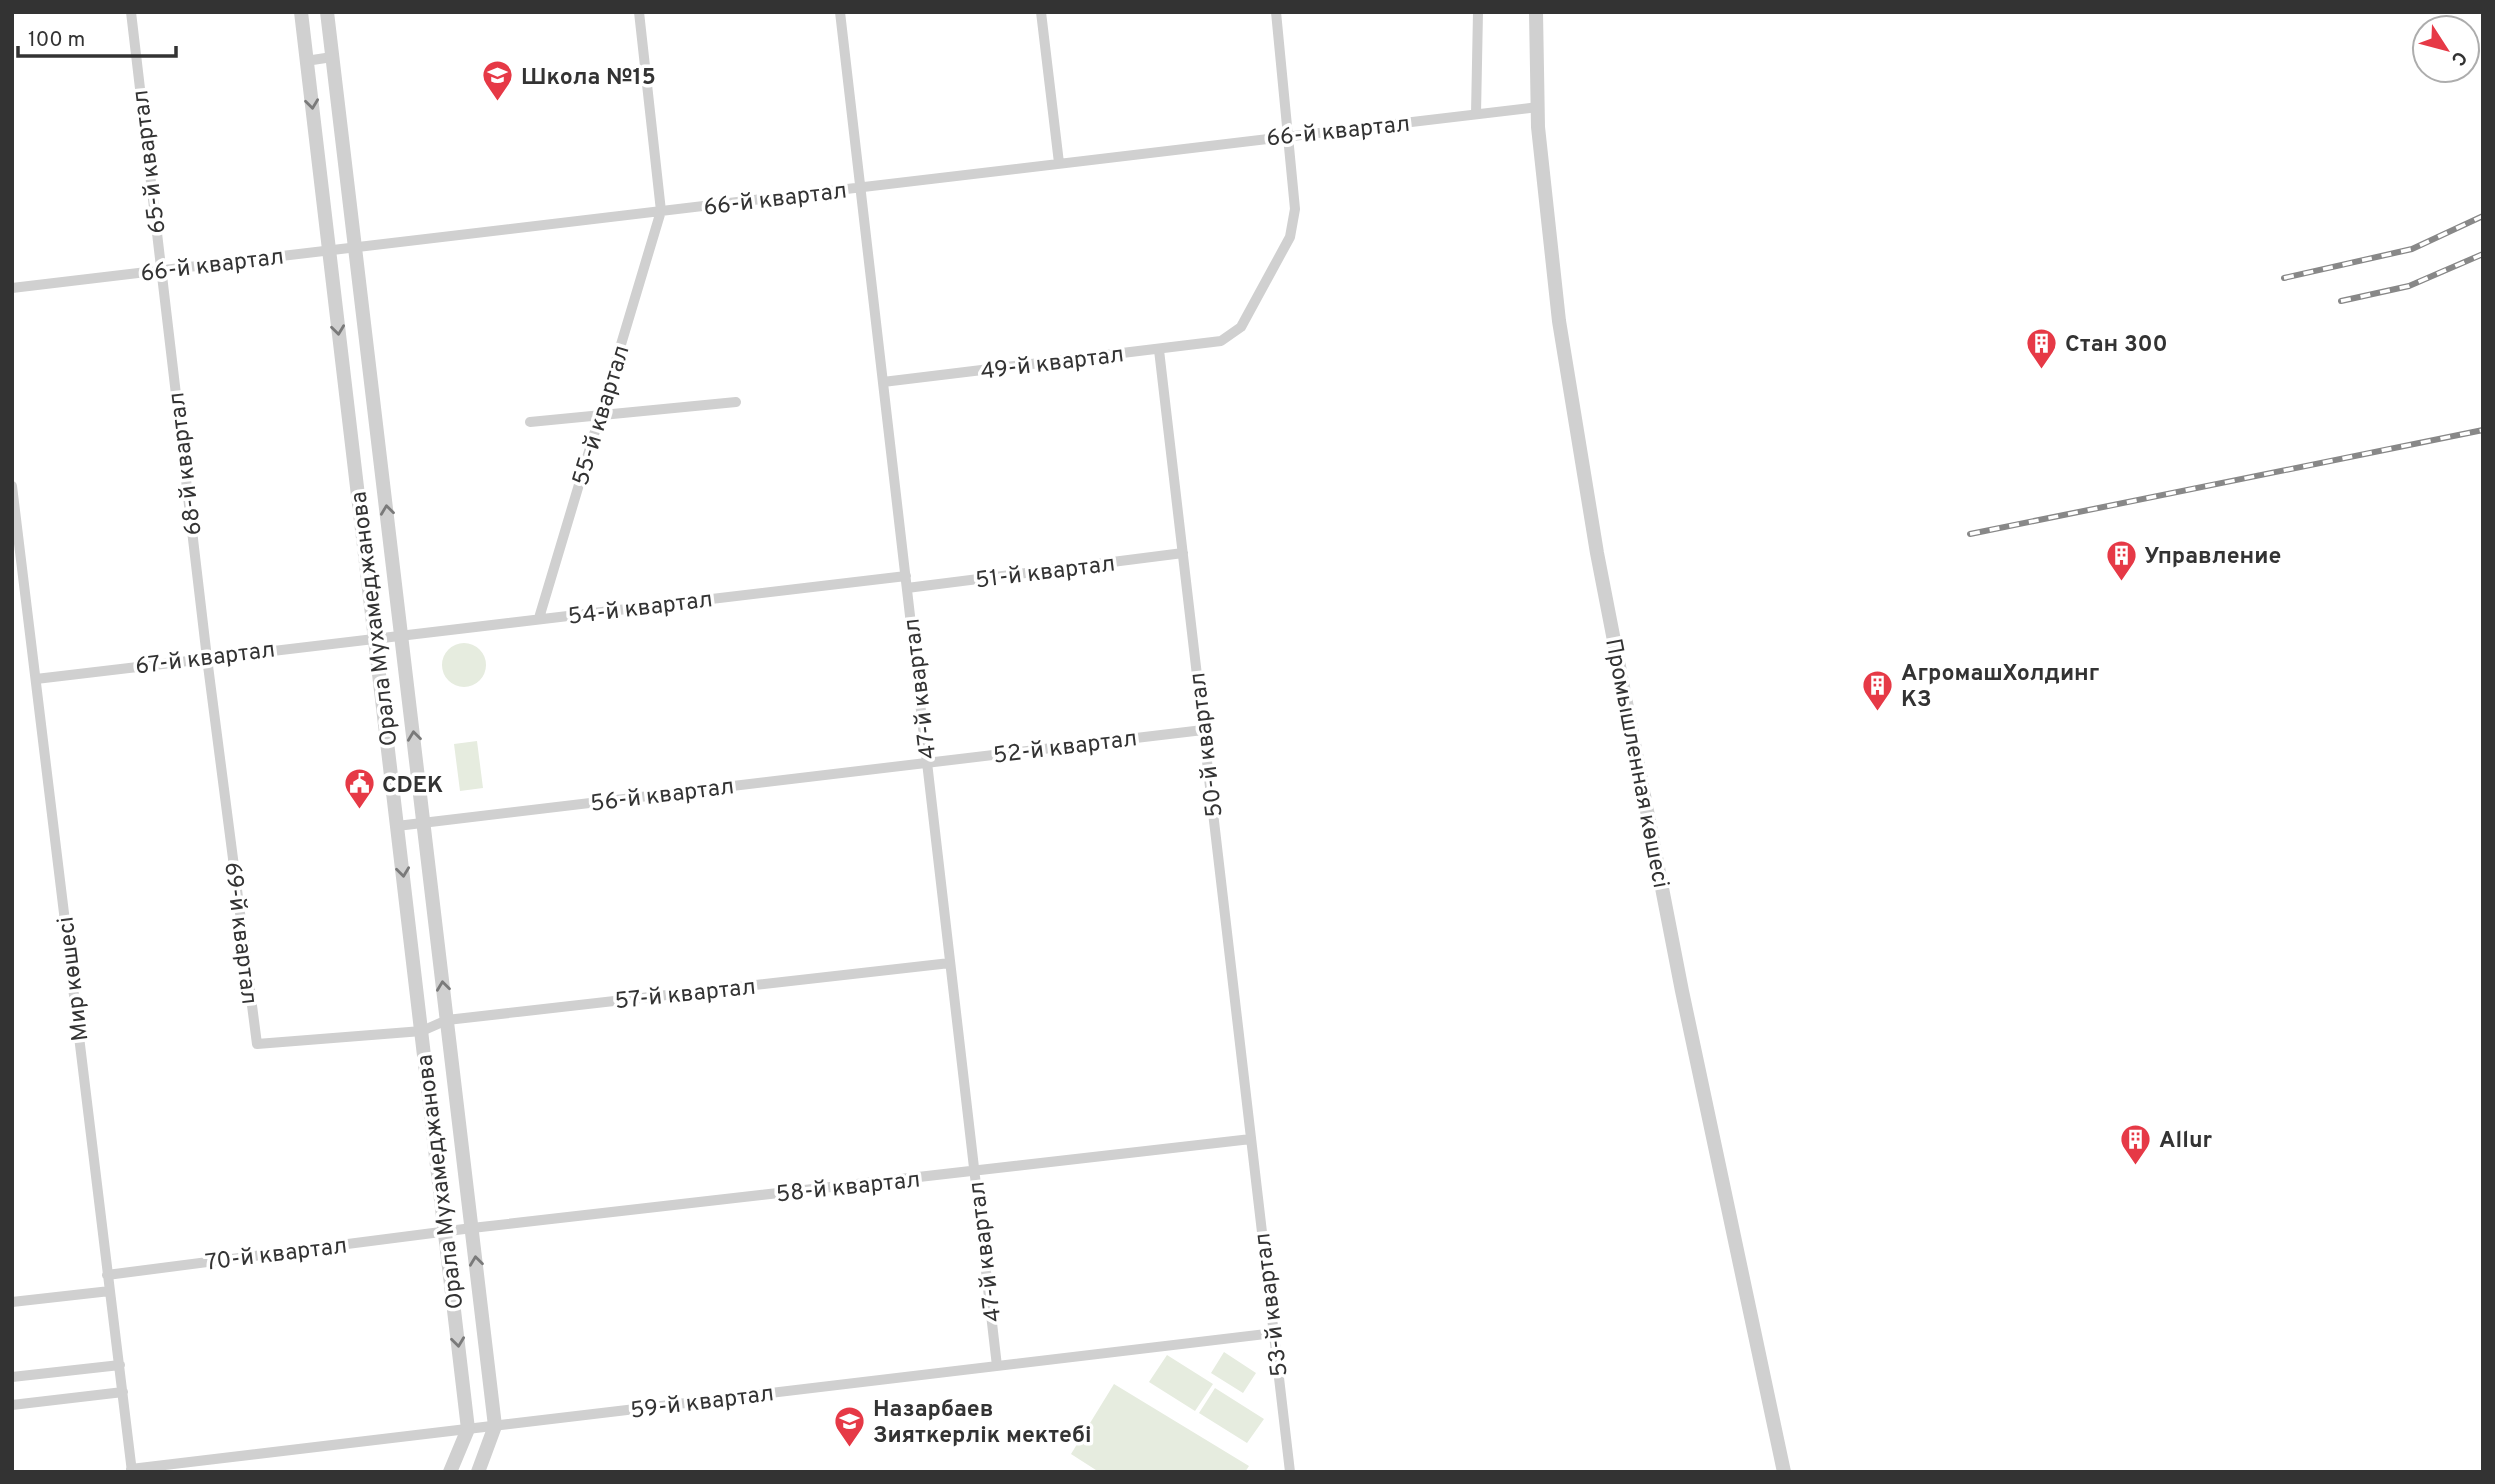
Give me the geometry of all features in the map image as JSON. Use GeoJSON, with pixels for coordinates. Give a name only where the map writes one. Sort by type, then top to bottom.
{"type":"FeatureCollection","features":[{"type":"Feature","properties":{"kind":"street","name":"65-й квартал"},"geometry":{"type":"LineString","coordinates":[[131,12],[161,270]]}},
{"type":"Feature","properties":{"kind":"street","name":"Орала Мухамеджанова"},"geometry":{"type":"LineString","coordinates":[[301,12],[468,1429],[450,1472]]}},
{"type":"Feature","properties":{"kind":"street","name":"Орала Мухамеджанова"},"geometry":{"type":"LineString","coordinates":[[327,12],[495,1426],[478,1472]]}},
{"type":"Feature","properties":{"kind":"street"},"geometry":{"type":"LineString","coordinates":[[639,12],[661,211]]}},
{"type":"Feature","properties":{"kind":"street","name":"47-й квартал"},"geometry":{"type":"LineString","coordinates":[[840,12],[997,1366]]}},
{"type":"Feature","properties":{"kind":"street"},"geometry":{"type":"LineString","coordinates":[[1041,12],[1059,163]]}},
{"type":"Feature","properties":{"kind":"street"},"geometry":{"type":"LineString","coordinates":[[1276,12],[1288,135]]}},
{"type":"Feature","properties":{"kind":"street"},"geometry":{"type":"LineString","coordinates":[[1476,114],[1478,12]]}},
{"type":"Feature","properties":{"kind":"street","name":"Промышленная көшесі"},"geometry":{"type":"LineString","coordinates":[[1536,12],[1538,127],[1559,321],[1597,553],[1682,991],[1784,1472]]}},
{"type":"Feature","properties":{"kind":"street"},"geometry":{"type":"LineString","coordinates":[[306,61],[332,57]]}},
{"type":"Feature","properties":{"kind":"street","name":"66-й квартал"},"geometry":{"type":"LineString","coordinates":[[12,288],[1538,107]]}},
{"type":"Feature","properties":{"kind":"street","name":"49-й квартал"},"geometry":{"type":"LineString","coordinates":[[883,382],[1221,341],[1241,327],[1290,237],[1295,209],[1288,135]]}},
{"type":"Feature","properties":{"kind":"street","name":"55-й квартал"},"geometry":{"type":"LineString","coordinates":[[538,618],[661,211]]}},
{"type":"Feature","properties":{"kind":"street","name":"68-й квартал"},"geometry":{"type":"LineString","coordinates":[[161,270],[207,657]]}},
{"type":"Feature","properties":{"kind":"street","name":"50-й квартал"},"geometry":{"type":"LineString","coordinates":[[1159,350],[1251,1139]]}},
{"type":"Feature","properties":{"kind":"street"},"geometry":{"type":"LineString","coordinates":[[530,422],[736,402]]}},
{"type":"Feature","properties":{"kind":"street","name":"Мир көшесі"},"geometry":{"type":"LineString","coordinates":[[12,485],[131,1471]]}},
{"type":"Feature","properties":{"kind":"street","name":"51-й квартал"},"geometry":{"type":"LineString","coordinates":[[906,582],[1183,553]]}},
{"type":"Feature","properties":{"kind":"street","name":"54-й квартал"},"geometry":{"type":"LineString","coordinates":[[375,637],[538,618],[906,582]]}},
{"type":"Feature","properties":{"kind":"street","name":"67-й квартал"},"geometry":{"type":"LineString","coordinates":[[36,678],[375,637]]}},
{"type":"Feature","properties":{"kind":"street","name":"69-й квартал"},"geometry":{"type":"LineString","coordinates":[[207,657],[257,1044],[422,1031]]}},
{"type":"Feature","properties":{"kind":"street","name":"52-й квартал"},"geometry":{"type":"LineString","coordinates":[[927,762],[1203,730]]}},
{"type":"Feature","properties":{"kind":"street","name":"56-й квартал"},"geometry":{"type":"LineString","coordinates":[[397,826],[927,762]]}},
{"type":"Feature","properties":{"kind":"street","name":"57-й квартал"},"geometry":{"type":"LineString","coordinates":[[422,1031],[447,1020],[950,963]]}},
{"type":"Feature","properties":{"kind":"street","name":"58-й квартал"},"geometry":{"type":"LineString","coordinates":[[445,1232],[1251,1139]]}},
{"type":"Feature","properties":{"kind":"street","name":"53-й квартал"},"geometry":{"type":"LineString","coordinates":[[1251,1139],[1290,1472]]}},
{"type":"Feature","properties":{"kind":"street","name":"70-й квартал"},"geometry":{"type":"LineString","coordinates":[[107,1275],[445,1232]]}},
{"type":"Feature","properties":{"kind":"street"},"geometry":{"type":"LineString","coordinates":[[12,1302],[110,1292]]}},
{"type":"Feature","properties":{"kind":"street","name":"59-й квартал"},"geometry":{"type":"LineString","coordinates":[[131,1471],[1274,1333]]}},
{"type":"Feature","properties":{"kind":"street"},"geometry":{"type":"LineString","coordinates":[[12,1377],[120,1365]]}},
{"type":"Feature","properties":{"kind":"street"},"geometry":{"type":"LineString","coordinates":[[12,1405],[123,1392]]}},
{"type":"Feature","properties":{"kind":"shaded area"},"geometry":{"type":"Polygon","coordinates":[[[464,643],[473,644],[480,649],[485,656],[485,674],[480,681],[473,686],[464,687],[455,686],[448,681],[443,674],[442,665],[443,656],[448,649],[455,644],[464,643]]]}},
{"type":"Feature","properties":{"kind":"shaded area"},"geometry":{"type":"Polygon","coordinates":[[[477,741],[483,788],[460,791],[454,744],[477,741]]]}},
{"type":"Feature","properties":{"kind":"shaded area"},"geometry":{"type":"Polygon","coordinates":[[[1224,1352],[1256,1373],[1243,1393],[1211,1373],[1224,1352]]]}},
{"type":"Feature","properties":{"kind":"shaded area"},"geometry":{"type":"Polygon","coordinates":[[[1167,1355],[1213,1384],[1195,1411],[1149,1382],[1167,1355]]]}},
{"type":"Feature","properties":{"kind":"shaded area"},"geometry":{"type":"Polygon","coordinates":[[[1114,1384],[1249,1466],[1245,1472],[1099,1472],[1071,1454],[1114,1384]]]}},
{"type":"Feature","properties":{"kind":"shaded area"},"geometry":{"type":"Polygon","coordinates":[[[1215,1388],[1264,1419],[1247,1443],[1199,1413],[1215,1388]]]}},
{"type":"Feature","properties":{"kind":"railway"},"geometry":{"type":"LineString","coordinates":[[2284,278],[2412,249],[2483,216]]}},
{"type":"Feature","properties":{"kind":"railway"},"geometry":{"type":"LineString","coordinates":[[2341,301],[2409,286],[2483,254]]}},
{"type":"Feature","properties":{"kind":"railway"},"geometry":{"type":"LineString","coordinates":[[1970,534],[2483,430]]}},
{"type":"Feature","properties":{"kind":"place","name":"Школа №15"},"geometry":{"type":"Point","coordinates":[498,103]}},
{"type":"Feature","properties":{"kind":"place","name":"Стан 300"},"geometry":{"type":"Point","coordinates":[2042,370]}},
{"type":"Feature","properties":{"kind":"place","name":"Управление"},"geometry":{"type":"Point","coordinates":[2121,582]}},
{"type":"Feature","properties":{"kind":"place","name":"АгромашХолдинг КЗ"},"geometry":{"type":"Point","coordinates":[1878,712]}},
{"type":"Feature","properties":{"kind":"place","name":"CDEK"},"geometry":{"type":"Point","coordinates":[359,811]}},
{"type":"Feature","properties":{"kind":"place","name":"Allur"},"geometry":{"type":"Point","coordinates":[2136,1166]}},
{"type":"Feature","properties":{"kind":"place","name":"Назарбаев Зияткерлік мектебі"},"geometry":{"type":"Point","coordinates":[850,1448]}}]}
